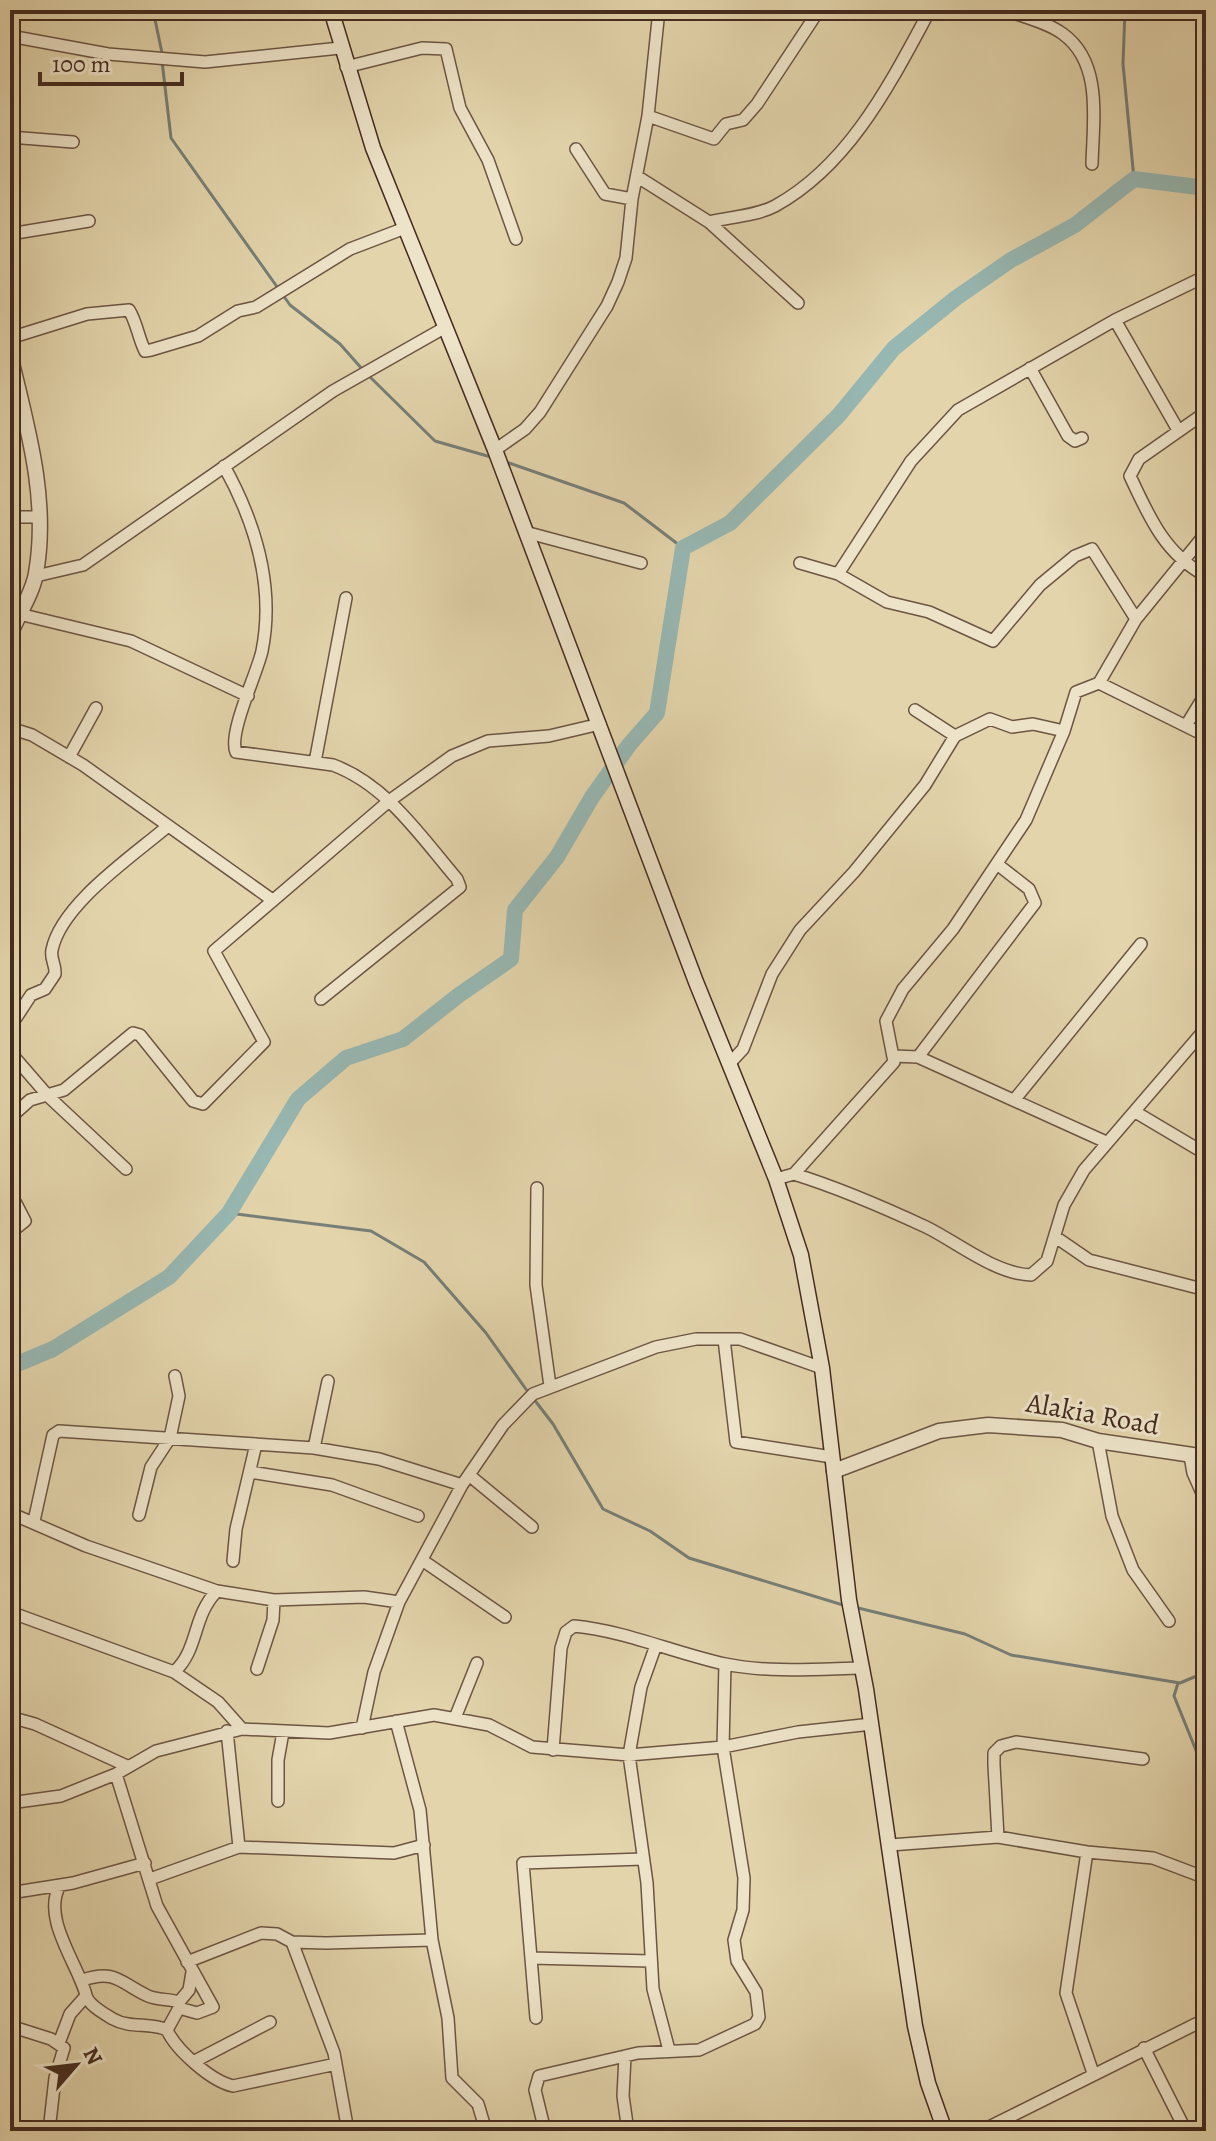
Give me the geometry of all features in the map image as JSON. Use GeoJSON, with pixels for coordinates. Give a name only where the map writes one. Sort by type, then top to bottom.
{"type":"FeatureCollection","features":[{"type":"Feature","properties":{"kind":"main road"},"geometry":{"type":"LineString","coordinates":[[331,10],[346,67],[405,228],[498,457],[729,1064],[776,1179],[801,1255],[822,1368],[850,1605],[872,1724],[919,2048],[945,2131]]}},
{"type":"Feature","properties":{"kind":"main road"},"geometry":{"type":"LineString","coordinates":[[10,355],[32,443],[40,517],[36,576],[10,635]]}},
{"type":"Feature","properties":{"kind":"main road","name":"Alakia Road"},"geometry":{"type":"LineString","coordinates":[[833,1464],[961,1427],[1032,1425],[1087,1435],[1098,1441],[1206,1457]]}},
{"type":"Feature","properties":{"kind":"street"},"geometry":{"type":"LineString","coordinates":[[498,457],[540,412],[607,306],[626,258],[632,199],[648,116],[659,10]]}},
{"type":"Feature","properties":{"kind":"street"},"geometry":{"type":"LineString","coordinates":[[648,116],[714,139],[726,124],[743,120],[752,111],[819,10]]}},
{"type":"Feature","properties":{"kind":"street"},"geometry":{"type":"LineString","coordinates":[[709,222],[772,208],[818,176],[879,102],[930,10]]}},
{"type":"Feature","properties":{"kind":"street"},"geometry":{"type":"LineString","coordinates":[[1005,10],[1056,30],[1075,46],[1087,67],[1094,95],[1092,164]]}},
{"type":"Feature","properties":{"kind":"street"},"geometry":{"type":"LineString","coordinates":[[10,36],[108,54],[205,62],[340,48]]}},
{"type":"Feature","properties":{"kind":"street"},"geometry":{"type":"LineString","coordinates":[[346,67],[422,48],[446,49],[460,108],[488,160],[516,239]]}},
{"type":"Feature","properties":{"kind":"street"},"geometry":{"type":"LineString","coordinates":[[10,137],[73,142]]}},
{"type":"Feature","properties":{"kind":"street"},"geometry":{"type":"LineString","coordinates":[[576,149],[605,194],[632,199]]}},
{"type":"Feature","properties":{"kind":"street"},"geometry":{"type":"LineString","coordinates":[[638,177],[709,222],[798,303]]}},
{"type":"Feature","properties":{"kind":"street"},"geometry":{"type":"LineString","coordinates":[[10,234],[89,221]]}},
{"type":"Feature","properties":{"kind":"street"},"geometry":{"type":"LineString","coordinates":[[10,338],[87,314],[129,310],[145,351],[198,336],[238,311],[256,307],[350,249],[405,228]]}},
{"type":"Feature","properties":{"kind":"street"},"geometry":{"type":"LineString","coordinates":[[838,574],[892,487],[924,445],[958,410],[1115,320],[1206,276]]}},
{"type":"Feature","properties":{"kind":"street"},"geometry":{"type":"LineString","coordinates":[[1115,320],[1178,430]]}},
{"type":"Feature","properties":{"kind":"street"},"geometry":{"type":"LineString","coordinates":[[36,576],[83,565],[355,378],[444,328]]}},
{"type":"Feature","properties":{"kind":"street"},"geometry":{"type":"LineString","coordinates":[[1030,368],[1068,436],[1075,441],[1082,438]]}},
{"type":"Feature","properties":{"kind":"street"},"geometry":{"type":"LineString","coordinates":[[1206,412],[1139,459],[1130,476],[1145,510],[1180,562],[1206,576]]}},
{"type":"Feature","properties":{"kind":"street"},"geometry":{"type":"LineString","coordinates":[[224,466],[257,534],[263,578],[263,648],[235,735],[236,752],[315,762],[348,770],[389,801],[457,879],[460,887],[321,999]]}},
{"type":"Feature","properties":{"kind":"street"},"geometry":{"type":"LineString","coordinates":[[10,517],[40,517]]}},
{"type":"Feature","properties":{"kind":"street"},"geometry":{"type":"LineString","coordinates":[[525,532],[641,563]]}},
{"type":"Feature","properties":{"kind":"street"},"geometry":{"type":"LineString","coordinates":[[794,1174],[894,1062],[886,1037],[886,1021],[903,989],[953,929],[1026,820],[1064,731],[1076,692],[1099,683],[1136,619],[1206,533]]}},
{"type":"Feature","properties":{"kind":"street"},"geometry":{"type":"LineString","coordinates":[[800,563],[838,574],[887,602],[929,612],[993,641],[1040,585],[1075,556],[1092,549],[1136,619]]}},
{"type":"Feature","properties":{"kind":"street"},"geometry":{"type":"LineString","coordinates":[[315,762],[346,598]]}},
{"type":"Feature","properties":{"kind":"street"},"geometry":{"type":"LineString","coordinates":[[19,614],[131,641],[248,696]]}},
{"type":"Feature","properties":{"kind":"street"},"geometry":{"type":"LineString","coordinates":[[1099,683],[1206,736]]}},
{"type":"Feature","properties":{"kind":"street"},"geometry":{"type":"LineString","coordinates":[[1187,724],[1206,693]]}},
{"type":"Feature","properties":{"kind":"street"},"geometry":{"type":"LineString","coordinates":[[69,757],[96,708]]}},
{"type":"Feature","properties":{"kind":"street"},"geometry":{"type":"LineString","coordinates":[[915,710],[955,736]]}},
{"type":"Feature","properties":{"kind":"street"},"geometry":{"type":"LineString","coordinates":[[729,1064],[743,1049],[781,956],[917,795],[955,736],[990,719],[1012,727],[1033,724],[1064,731]]}},
{"type":"Feature","properties":{"kind":"street"},"geometry":{"type":"LineString","coordinates":[[10,1118],[30,1100],[49,1097],[93,1069],[117,1044],[133,1033],[140,1035],[193,1101],[203,1104],[264,1042],[214,951],[389,801],[442,762],[488,741],[549,736],[600,724]]}},
{"type":"Feature","properties":{"kind":"street"},"geometry":{"type":"LineString","coordinates":[[10,728],[32,735],[69,757],[271,899]]}},
{"type":"Feature","properties":{"kind":"street"},"geometry":{"type":"LineString","coordinates":[[10,1027],[31,995],[45,989],[55,974],[52,947],[68,918],[90,893],[168,826]]}},
{"type":"Feature","properties":{"kind":"street"},"geometry":{"type":"LineString","coordinates":[[918,1057],[1035,903],[1029,889],[997,864]]}},
{"type":"Feature","properties":{"kind":"street"},"geometry":{"type":"LineString","coordinates":[[1206,941],[1206,961]]}},
{"type":"Feature","properties":{"kind":"street"},"geometry":{"type":"LineString","coordinates":[[1015,1099],[1141,944]]}},
{"type":"Feature","properties":{"kind":"street"},"geometry":{"type":"LineString","coordinates":[[776,1179],[794,1174],[831,1185],[927,1227],[970,1252],[1024,1275],[1038,1271],[1047,1261],[1057,1238],[1064,1205],[1106,1142],[1137,1113],[1206,1028]]}},
{"type":"Feature","properties":{"kind":"street"},"geometry":{"type":"LineString","coordinates":[[10,1052],[49,1097],[126,1169]]}},
{"type":"Feature","properties":{"kind":"street"},"geometry":{"type":"LineString","coordinates":[[894,1056],[918,1057],[1106,1142]]}},
{"type":"Feature","properties":{"kind":"street"},"geometry":{"type":"LineString","coordinates":[[1137,1113],[1206,1154]]}},
{"type":"Feature","properties":{"kind":"street"},"geometry":{"type":"LineString","coordinates":[[537,1188],[536,1285],[541,1390]]}},
{"type":"Feature","properties":{"kind":"street"},"geometry":{"type":"LineString","coordinates":[[10,1192],[25,1221],[10,1233]]}},
{"type":"Feature","properties":{"kind":"street"},"geometry":{"type":"LineString","coordinates":[[1057,1238],[1089,1260],[1206,1290]]}},
{"type":"Feature","properties":{"kind":"street"},"geometry":{"type":"LineString","coordinates":[[724,1339],[736,1442],[833,1464]]}},
{"type":"Feature","properties":{"kind":"street"},"geometry":{"type":"LineString","coordinates":[[362,1728],[374,1672],[399,1602],[466,1480],[503,1425],[541,1390],[656,1347],[686,1340],[724,1339],[752,1343],[822,1368]]}},
{"type":"Feature","properties":{"kind":"street"},"geometry":{"type":"LineString","coordinates":[[139,1515],[151,1467],[170,1438],[179,1396],[175,1376]]}},
{"type":"Feature","properties":{"kind":"street"},"geometry":{"type":"LineString","coordinates":[[314,1448],[328,1381]]}},
{"type":"Feature","properties":{"kind":"street"},"geometry":{"type":"LineString","coordinates":[[34,1521],[53,1435],[59,1431],[314,1448],[379,1459],[466,1480],[532,1527]]}},
{"type":"Feature","properties":{"kind":"street"},"geometry":{"type":"LineString","coordinates":[[1098,1441],[1117,1530],[1133,1570],[1169,1621]]}},
{"type":"Feature","properties":{"kind":"street"},"geometry":{"type":"LineString","coordinates":[[233,1561],[236,1529],[256,1444]]}},
{"type":"Feature","properties":{"kind":"street"},"geometry":{"type":"LineString","coordinates":[[1190,1456],[1193,1473],[1206,1502]]}},
{"type":"Feature","properties":{"kind":"street"},"geometry":{"type":"LineString","coordinates":[[250,1472],[332,1485],[418,1516]]}},
{"type":"Feature","properties":{"kind":"street"},"geometry":{"type":"LineString","coordinates":[[10,1513],[86,1546],[217,1591],[274,1600],[364,1597],[399,1602]]}},
{"type":"Feature","properties":{"kind":"street"},"geometry":{"type":"LineString","coordinates":[[422,1560],[505,1617]]}},
{"type":"Feature","properties":{"kind":"street"},"geometry":{"type":"LineString","coordinates":[[174,1672],[188,1656],[204,1604],[217,1591]]}},
{"type":"Feature","properties":{"kind":"street"},"geometry":{"type":"LineString","coordinates":[[257,1669],[273,1620],[274,1600]]}},
{"type":"Feature","properties":{"kind":"street"},"geometry":{"type":"LineString","coordinates":[[10,1612],[174,1672],[218,1702],[242,1729]]}},
{"type":"Feature","properties":{"kind":"street"},"geometry":{"type":"LineString","coordinates":[[553,1750],[561,1648],[566,1632],[574,1626],[725,1664],[794,1670],[862,1668]]}},
{"type":"Feature","properties":{"kind":"street"},"geometry":{"type":"LineString","coordinates":[[656,1645],[641,1687],[629,1755],[643,1859],[653,1989],[664,2021],[669,2050]]}},
{"type":"Feature","properties":{"kind":"street"},"geometry":{"type":"LineString","coordinates":[[455,1718],[477,1663]]}},
{"type":"Feature","properties":{"kind":"street"},"geometry":{"type":"LineString","coordinates":[[545,2131],[535,2079],[543,2074],[625,2056],[669,2050],[699,2050],[755,2024],[759,2017],[756,1992],[737,1961],[734,1940],[743,1910],[744,1878],[723,1747],[725,1664]]}},
{"type":"Feature","properties":{"kind":"street"},"geometry":{"type":"LineString","coordinates":[[10,1803],[61,1796],[116,1774],[156,1751],[242,1729],[283,1732],[362,1728],[421,1715],[489,1725],[532,1747],[629,1755],[723,1747],[798,1732],[872,1724]]}},
{"type":"Feature","properties":{"kind":"street"},"geometry":{"type":"LineString","coordinates":[[10,1717],[35,1724],[127,1766]]}},
{"type":"Feature","properties":{"kind":"street"},"geometry":{"type":"LineString","coordinates":[[396,1721],[420,1810],[432,1940],[448,2018],[452,2078],[478,2104],[486,2131]]}},
{"type":"Feature","properties":{"kind":"street"},"geometry":{"type":"LineString","coordinates":[[227,1731],[239,1847]]}},
{"type":"Feature","properties":{"kind":"street"},"geometry":{"type":"LineString","coordinates":[[278,1801],[278,1760],[283,1732]]}},
{"type":"Feature","properties":{"kind":"street"},"geometry":{"type":"LineString","coordinates":[[998,1837],[994,1753],[1001,1746],[1016,1742],[1143,1759]]}},
{"type":"Feature","properties":{"kind":"street"},"geometry":{"type":"LineString","coordinates":[[116,1774],[157,1906],[213,2007],[197,2013],[179,2008],[167,2030]]}},
{"type":"Feature","properties":{"kind":"street"},"geometry":{"type":"LineString","coordinates":[[890,1845],[998,1837],[1087,1852],[1153,1858],[1206,1878]]}},
{"type":"Feature","properties":{"kind":"street"},"geometry":{"type":"LineString","coordinates":[[150,1879],[239,1847],[394,1853],[424,1845]]}},
{"type":"Feature","properties":{"kind":"street"},"geometry":{"type":"LineString","coordinates":[[1087,1852],[1066,1993],[1093,2073]]}},
{"type":"Feature","properties":{"kind":"street"},"geometry":{"type":"LineString","coordinates":[[536,2018],[523,1863],[643,1859]]}},
{"type":"Feature","properties":{"kind":"street"},"geometry":{"type":"LineString","coordinates":[[10,1893],[60,1885],[145,1863]]}},
{"type":"Feature","properties":{"kind":"street"},"geometry":{"type":"LineString","coordinates":[[60,1885],[55,1894],[54,1909],[63,1939],[83,1980],[86,1996],[98,2010],[126,2025],[167,2030]]}},
{"type":"Feature","properties":{"kind":"street"},"geometry":{"type":"LineString","coordinates":[[190,1967],[261,1933],[277,1934],[292,1942],[432,1940]]}},
{"type":"Feature","properties":{"kind":"street"},"geometry":{"type":"LineString","coordinates":[[292,1942],[323,2020],[336,2064],[348,2131]]}},
{"type":"Feature","properties":{"kind":"street"},"geometry":{"type":"LineString","coordinates":[[531,1958],[651,1961]]}},
{"type":"Feature","properties":{"kind":"street"},"geometry":{"type":"LineString","coordinates":[[83,1980],[103,1973],[112,1975],[153,1998],[179,2002],[189,1990],[190,1967]]}},
{"type":"Feature","properties":{"kind":"street"},"geometry":{"type":"LineString","coordinates":[[49,2131],[55,2078],[63,2054],[59,2043],[70,2014],[86,1996]]}},
{"type":"Feature","properties":{"kind":"street"},"geometry":{"type":"LineString","coordinates":[[981,2131],[1206,2019]]}},
{"type":"Feature","properties":{"kind":"street"},"geometry":{"type":"LineString","coordinates":[[195,2061],[270,2022]]}},
{"type":"Feature","properties":{"kind":"street"},"geometry":{"type":"LineString","coordinates":[[10,2026],[59,2043]]}},
{"type":"Feature","properties":{"kind":"street"},"geometry":{"type":"LineString","coordinates":[[167,2030],[178,2050],[223,2084],[233,2086],[336,2064]]}},
{"type":"Feature","properties":{"kind":"street"},"geometry":{"type":"LineString","coordinates":[[1144,2048],[1186,2131]]}},
{"type":"Feature","properties":{"kind":"street"},"geometry":{"type":"LineString","coordinates":[[625,2056],[623,2096],[628,2131]]}},
{"type":"Feature","properties":{"kind":"street"},"geometry":{"type":"LineString","coordinates":[[260,2131],[268,2131]]}},
{"type":"Feature","properties":{"kind":"waterway"},"geometry":{"type":"LineString","coordinates":[[153,10],[162,53]]}},
{"type":"Feature","properties":{"kind":"waterway"},"geometry":{"type":"LineString","coordinates":[[1125,10],[1123,64],[1134,179]]}},
{"type":"Feature","properties":{"kind":"waterway"},"geometry":{"type":"LineString","coordinates":[[162,61],[171,138],[290,305],[340,344],[363,370]]}},
{"type":"Feature","properties":{"kind":"waterway"},"geometry":{"type":"LineString","coordinates":[[10,1367],[53,1349],[169,1277],[229,1213],[298,1099],[346,1058],[403,1039],[511,959],[515,910],[557,857],[592,797],[629,745],[657,713],[683,548],[730,523],[839,415],[894,348],[956,298],[1011,260],[1075,225],[1134,179],[1206,188]]}},
{"type":"Feature","properties":{"kind":"waterway"},"geometry":{"type":"LineString","coordinates":[[368,375],[435,441],[491,457]]}},
{"type":"Feature","properties":{"kind":"waterway"},"geometry":{"type":"LineString","coordinates":[[506,462],[624,503],[683,548]]}},
{"type":"Feature","properties":{"kind":"waterway"},"geometry":{"type":"LineString","coordinates":[[229,1213],[371,1231],[424,1262],[486,1333],[528,1392]]}},
{"type":"Feature","properties":{"kind":"waterway"},"geometry":{"type":"LineString","coordinates":[[533,1398],[553,1424],[603,1509],[650,1531],[689,1558],[843,1605]]}},
{"type":"Feature","properties":{"kind":"waterway"},"geometry":{"type":"LineString","coordinates":[[854,1607],[965,1634],[1011,1655],[1180,1683],[1206,1672]]}},
{"type":"Feature","properties":{"kind":"waterway"},"geometry":{"type":"LineString","coordinates":[[1178,1683],[1174,1696],[1206,1775]]}}]}
